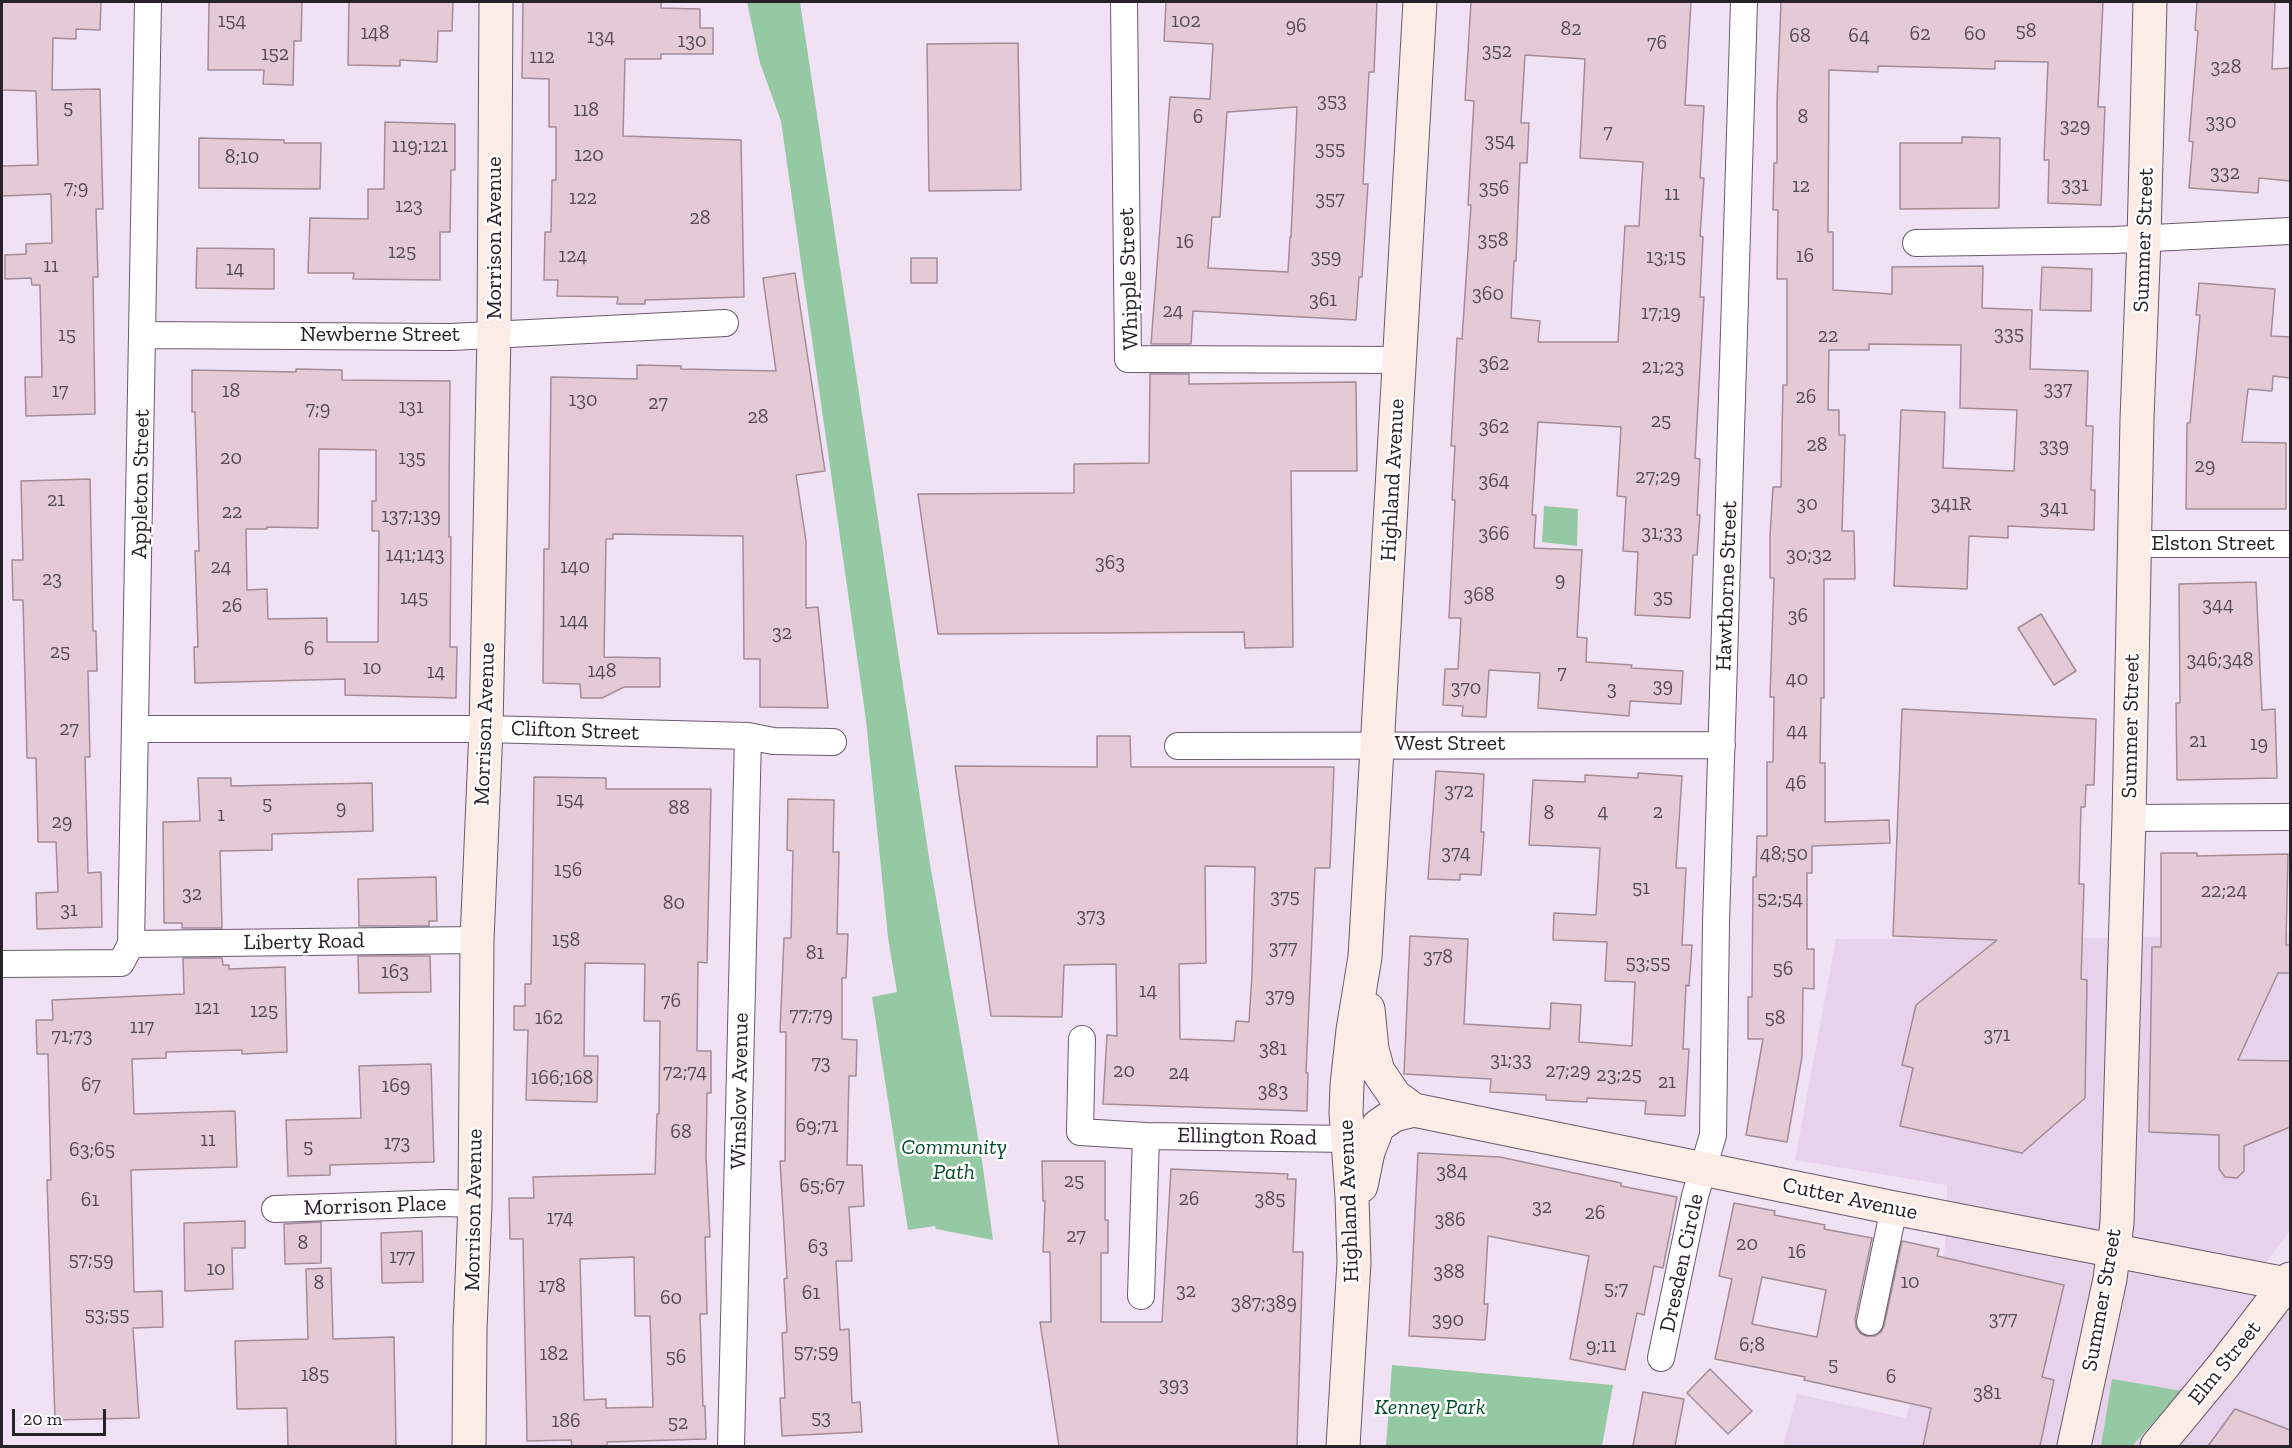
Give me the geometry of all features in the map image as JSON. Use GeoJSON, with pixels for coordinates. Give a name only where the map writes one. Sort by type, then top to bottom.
{"type":"FeatureCollection","features":[{"type":"Feature","properties":{"kind":"main road","name":"Morrison Avenue"},"geometry":{"type":"LineString","coordinates":[[468,1446],[475,1204],[477,940],[486,729],[494,333],[496,2]]}},
{"type":"Feature","properties":{"kind":"main road","name":"Highland Avenue"},"geometry":{"type":"LineString","coordinates":[[1343,1446],[1354,1262],[1347,1100],[1350,1056],[1365,957],[1420,2]]}},
{"type":"Feature","properties":{"kind":"main road","name":"Summer Street"},"geometry":{"type":"LineString","coordinates":[[2074,1446],[2110,1279],[2117,1223],[2150,2]]}},
{"type":"Feature","properties":{"kind":"main road","name":"Highland Avenue"},"geometry":{"type":"LineString","coordinates":[[1365,957],[1367,1003],[1376,1066],[1391,1092],[1402,1103],[1414,1110]]}},
{"type":"Feature","properties":{"kind":"main road","name":"Cutter Avenue"},"geometry":{"type":"LineString","coordinates":[[1414,1110],[1894,1208],[2289,1282]]}},
{"type":"Feature","properties":{"kind":"main road"},"geometry":{"type":"LineString","coordinates":[[1354,1262],[1361,1186],[1374,1134],[1381,1123],[1388,1118],[1414,1110]]}},
{"type":"Feature","properties":{"kind":"main road","name":"Elm Street"},"geometry":{"type":"LineString","coordinates":[[2157,1446],[2239,1347],[2289,1282]]}},
{"type":"Feature","properties":{"kind":"street","name":"Appleton Street"},"geometry":{"type":"LineString","coordinates":[[126,954],[136,729],[148,2]]}},
{"type":"Feature","properties":{"kind":"street","name":"Whipple Street"},"geometry":{"type":"LineString","coordinates":[[1124,2],[1128,359],[1400,360]]}},
{"type":"Feature","properties":{"kind":"street","name":"Hawthorne Street"},"geometry":{"type":"LineString","coordinates":[[1703,1168],[1713,1135],[1744,2]]}},
{"type":"Feature","properties":{"kind":"street"},"geometry":{"type":"LineString","coordinates":[[1916,243],[2145,238],[2290,231]]}},
{"type":"Feature","properties":{"kind":"street","name":"Newberne Street"},"geometry":{"type":"LineString","coordinates":[[144,335],[451,337],[494,333],[725,323]]}},
{"type":"Feature","properties":{"kind":"street","name":"Elston Street"},"geometry":{"type":"LineString","coordinates":[[2135,544],[2290,544]]}},
{"type":"Feature","properties":{"kind":"street","name":"Clifton Street"},"geometry":{"type":"LineString","coordinates":[[136,729],[486,729],[748,736],[773,741],[833,742]]}},
{"type":"Feature","properties":{"kind":"street","name":"Winslow Avenue"},"geometry":{"type":"LineString","coordinates":[[731,1446],[748,736]]}},
{"type":"Feature","properties":{"kind":"street","name":"West Street"},"geometry":{"type":"LineString","coordinates":[[1178,746],[1722,745]]}},
{"type":"Feature","properties":{"kind":"street"},"geometry":{"type":"LineString","coordinates":[[2129,818],[2290,818]]}},
{"type":"Feature","properties":{"kind":"street","name":"Liberty Road"},"geometry":{"type":"LineString","coordinates":[[2,964],[126,954],[477,940]]}},
{"type":"Feature","properties":{"kind":"street","name":"Ellington Road"},"geometry":{"type":"LineString","coordinates":[[1082,1039],[1080,1132],[1146,1136],[1348,1139]]}},
{"type":"Feature","properties":{"kind":"street","name":"Ellington Road"},"geometry":{"type":"LineString","coordinates":[[1141,1296],[1146,1136]]}},
{"type":"Feature","properties":{"kind":"street","name":"Dresden Circle"},"geometry":{"type":"LineString","coordinates":[[1661,1358],[1703,1168]]}},
{"type":"Feature","properties":{"kind":"street","name":"Morrison Place"},"geometry":{"type":"LineString","coordinates":[[275,1209],[475,1204]]}},
{"type":"Feature","properties":{"kind":"street"},"geometry":{"type":"LineString","coordinates":[[1870,1322],[1894,1208]]}},
{"type":"Feature","properties":{"kind":"shaded area"},"geometry":{"type":"Polygon","coordinates":[[[2290,932],[2290,1231],[2248,1286],[2290,1305],[2290,1446],[1783,1446],[1797,1394],[1906,1418],[1945,1248],[1947,1185],[1795,1160],[1836,939],[2108,938],[2290,932]]]}},
{"type":"Feature","properties":{"kind":"green space","name":"Community Path"},"geometry":{"type":"Polygon","coordinates":[[[747,2],[800,2],[930,864],[981,1154],[993,1240],[936,1229],[935,1226],[908,1230],[872,997],[897,992],[888,937],[866,720],[781,121],[760,63],[747,2]]]}},
{"type":"Feature","properties":{"kind":"green space"},"geometry":{"type":"Polygon","coordinates":[[[1544,506],[1578,509],[1577,546],[1542,542],[1544,506]]]}},
{"type":"Feature","properties":{"kind":"green space","name":"Kenney Park"},"geometry":{"type":"Polygon","coordinates":[[[1392,1365],[1613,1385],[1602,1446],[1386,1446],[1392,1365]]]}},
{"type":"Feature","properties":{"kind":"green space"},"geometry":{"type":"Polygon","coordinates":[[[2112,1379],[2182,1391],[2132,1446],[2101,1446],[2112,1379]]]}},
{"type":"Feature","properties":{"kind":"building"},"geometry":{"type":"Polygon","coordinates":[[[2,2],[101,2],[100,30],[76,29],[76,39],[53,38],[52,90],[100,89],[103,209],[96,209],[98,277],[93,277],[95,414],[26,416],[25,377],[42,377],[40,285],[32,285],[31,278],[5,279],[5,255],[26,254],[26,244],[52,243],[51,194],[2,196],[2,166],[38,165],[36,91],[2,90],[2,2]]]}},
{"type":"Feature","properties":{"kind":"building"},"geometry":{"type":"Polygon","coordinates":[[[209,2],[302,2],[301,41],[294,41],[293,85],[263,84],[264,70],[208,70],[209,2]]]}},
{"type":"Feature","properties":{"kind":"building"},"geometry":{"type":"Polygon","coordinates":[[[349,2],[453,2],[452,31],[438,31],[437,62],[400,60],[400,66],[348,65],[349,2]]]}},
{"type":"Feature","properties":{"kind":"building"},"geometry":{"type":"Polygon","coordinates":[[[523,2],[661,2],[661,8],[700,9],[700,28],[713,28],[713,54],[661,54],[661,59],[625,59],[623,136],[741,140],[744,297],[645,300],[645,304],[617,304],[618,297],[557,296],[558,280],[544,280],[545,232],[551,232],[552,180],[556,180],[556,127],[549,127],[549,79],[522,78],[523,2]]]}},
{"type":"Feature","properties":{"kind":"building"},"geometry":{"type":"Polygon","coordinates":[[[1166,2],[1377,2],[1374,72],[1369,72],[1363,184],[1368,184],[1362,277],[1359,277],[1356,320],[1193,311],[1191,344],[1151,344],[1170,97],[1210,99],[1213,44],[1164,41],[1166,2]],[[1297,107],[1227,112],[1220,217],[1212,217],[1208,268],[1288,272],[1297,107]]]}},
{"type":"Feature","properties":{"kind":"building"},"geometry":{"type":"Polygon","coordinates":[[[1471,2],[1691,2],[1685,105],[1704,106],[1700,178],[1704,178],[1700,236],[1703,237],[1700,297],[1704,297],[1695,458],[1700,459],[1697,515],[1700,515],[1697,555],[1693,555],[1690,618],[1635,615],[1638,552],[1623,551],[1626,497],[1617,496],[1621,427],[1538,422],[1532,515],[1536,515],[1534,548],[1582,550],[1577,637],[1587,638],[1586,662],[1632,665],[1631,668],[1683,671],[1681,704],[1630,701],[1629,716],[1538,708],[1540,673],[1489,670],[1486,717],[1462,716],[1463,706],[1443,705],[1445,669],[1458,669],[1461,618],[1449,618],[1455,500],[1452,500],[1455,446],[1451,446],[1457,338],[1462,339],[1471,205],[1468,205],[1474,101],[1465,100],[1471,2]],[[1525,55],[1521,123],[1529,123],[1527,163],[1520,163],[1511,318],[1540,321],[1538,342],[1618,342],[1625,226],[1639,226],[1643,162],[1580,158],[1585,59],[1525,55]]]}},
{"type":"Feature","properties":{"kind":"building"},"geometry":{"type":"Polygon","coordinates":[[[1781,2],[2103,2],[2098,107],[2105,107],[2101,205],[2048,203],[2049,160],[2044,160],[2048,62],[1995,61],[1995,69],[1878,66],[1878,72],[1829,70],[1828,232],[1833,232],[1833,290],[1892,294],[1892,267],[1983,266],[1982,308],[2032,310],[2030,369],[2088,371],[2086,426],[2093,426],[2091,490],[2095,490],[2094,530],[2008,526],[2008,538],[1969,536],[1967,589],[1894,586],[1901,410],[1945,412],[1943,468],[2014,471],[2017,410],[1960,408],[1961,345],[1869,344],[1869,350],[1829,350],[1828,410],[1839,410],[1839,435],[1845,435],[1842,531],[1854,531],[1855,579],[1824,579],[1824,698],[1821,698],[1820,763],[1825,763],[1825,822],[1889,820],[1890,843],[1812,846],[1812,873],[1807,873],[1807,949],[1814,949],[1814,989],[1803,988],[1802,1057],[1787,1142],[1746,1135],[1763,1039],[1748,1039],[1748,997],[1752,997],[1753,877],[1756,877],[1757,836],[1767,836],[1767,762],[1773,762],[1774,697],[1770,697],[1774,578],[1770,578],[1770,536],[1773,487],[1781,487],[1783,385],[1787,385],[1787,279],[1777,279],[1778,210],[1773,210],[1774,163],[1777,163],[1781,2]]]}},
{"type":"Feature","properties":{"kind":"building"},"geometry":{"type":"Polygon","coordinates":[[[2197,2],[2275,2],[2272,69],[2290,68],[2290,181],[2259,178],[2258,193],[2189,188],[2193,142],[2189,141],[2198,31],[2195,30],[2197,2]]]}},
{"type":"Feature","properties":{"kind":"building"},"geometry":{"type":"Polygon","coordinates":[[[1018,43],[1021,190],[929,191],[927,44],[1018,43]]]}},
{"type":"Feature","properties":{"kind":"building"},"geometry":{"type":"Polygon","coordinates":[[[385,122],[455,124],[455,170],[451,170],[450,232],[440,232],[440,280],[353,279],[354,273],[308,273],[310,218],[368,219],[368,189],[384,189],[385,122]]]}},
{"type":"Feature","properties":{"kind":"building"},"geometry":{"type":"Polygon","coordinates":[[[1962,137],[2000,138],[1999,208],[1900,209],[1900,143],[1962,143],[1962,137]]]}},
{"type":"Feature","properties":{"kind":"building"},"geometry":{"type":"Polygon","coordinates":[[[199,138],[321,143],[320,189],[199,188],[199,138]]]}},
{"type":"Feature","properties":{"kind":"building"},"geometry":{"type":"Polygon","coordinates":[[[197,248],[274,249],[274,289],[196,288],[197,248]]]}},
{"type":"Feature","properties":{"kind":"building"},"geometry":{"type":"Polygon","coordinates":[[[911,258],[937,258],[937,283],[911,283],[911,258]]]}},
{"type":"Feature","properties":{"kind":"building"},"geometry":{"type":"Polygon","coordinates":[[[2042,267],[2092,269],[2091,311],[2040,310],[2042,267]]]}},
{"type":"Feature","properties":{"kind":"building"},"geometry":{"type":"Polygon","coordinates":[[[795,273],[825,471],[796,475],[806,541],[806,608],[818,607],[828,708],[760,707],[760,659],[744,659],[743,536],[613,534],[613,539],[606,539],[604,657],[660,658],[660,687],[624,687],[602,698],[581,698],[580,684],[543,683],[544,549],[549,549],[551,377],[637,379],[637,365],[681,366],[681,369],[776,371],[763,278],[795,273]]]}},
{"type":"Feature","properties":{"kind":"building"},"geometry":{"type":"Polygon","coordinates":[[[2199,283],[2275,289],[2271,336],[2290,337],[2290,378],[2273,376],[2272,391],[2248,389],[2242,442],[2286,443],[2286,509],[2186,509],[2187,423],[2190,423],[2200,315],[2196,315],[2199,283]]]}},
{"type":"Feature","properties":{"kind":"building"},"geometry":{"type":"Polygon","coordinates":[[[296,369],[342,370],[342,380],[450,381],[450,647],[457,647],[456,698],[345,695],[345,679],[195,683],[194,647],[198,647],[195,551],[199,551],[192,370],[296,372],[296,369]],[[319,449],[318,528],[246,529],[247,590],[267,589],[268,619],[327,618],[327,642],[378,642],[379,531],[372,531],[372,501],[376,501],[376,450],[319,449]]]}},
{"type":"Feature","properties":{"kind":"building"},"geometry":{"type":"Polygon","coordinates":[[[1150,374],[1189,374],[1189,384],[1356,382],[1357,471],[1291,471],[1293,647],[1245,648],[1244,632],[938,634],[918,494],[1074,493],[1074,464],[1149,463],[1150,374]]]}},
{"type":"Feature","properties":{"kind":"building"},"geometry":{"type":"Polygon","coordinates":[[[90,479],[93,631],[96,631],[97,671],[88,671],[90,757],[85,757],[88,873],[101,872],[102,927],[37,929],[36,893],[58,892],[56,842],[38,842],[36,758],[27,758],[23,600],[13,600],[12,560],[23,560],[21,481],[90,479]]]}},
{"type":"Feature","properties":{"kind":"building"},"geometry":{"type":"Polygon","coordinates":[[[2256,582],[2262,710],[2275,709],[2277,778],[2177,780],[2176,703],[2180,703],[2179,584],[2256,582]]]}},
{"type":"Feature","properties":{"kind":"building"},"geometry":{"type":"Polygon","coordinates":[[[2041,614],[2076,671],[2054,685],[2018,628],[2041,614]]]}},
{"type":"Feature","properties":{"kind":"building"},"geometry":{"type":"Polygon","coordinates":[[[1902,709],[2096,719],[2094,785],[2086,785],[2085,807],[2081,807],[2079,884],[2084,884],[2081,979],[2087,980],[2085,1098],[2022,1153],[1900,1126],[1913,1068],[1902,1065],[1916,1005],[1997,940],[1893,936],[1902,709]]]}},
{"type":"Feature","properties":{"kind":"building"},"geometry":{"type":"Polygon","coordinates":[[[1097,736],[1130,736],[1131,767],[1334,767],[1330,868],[1315,868],[1306,1073],[1308,1073],[1307,1111],[1103,1104],[1107,1035],[1117,1036],[1116,964],[1064,965],[1062,1017],[991,1016],[955,766],[1097,767],[1097,736]],[[1205,866],[1206,963],[1179,964],[1180,1039],[1234,1041],[1236,1021],[1249,1022],[1255,867],[1205,866]]]}},
{"type":"Feature","properties":{"kind":"building"},"geometry":{"type":"Polygon","coordinates":[[[1436,771],[1484,774],[1481,875],[1460,874],[1460,880],[1428,879],[1436,771]]]}},
{"type":"Feature","properties":{"kind":"building"},"geometry":{"type":"Polygon","coordinates":[[[1638,773],[1682,776],[1676,868],[1686,868],[1682,945],[1692,945],[1689,986],[1686,985],[1683,1049],[1689,1049],[1685,1116],[1645,1114],[1646,1101],[1587,1098],[1587,1102],[1546,1100],[1546,1095],[1490,1092],[1491,1079],[1404,1074],[1410,936],[1468,939],[1464,1024],[1550,1029],[1551,1003],[1581,1005],[1579,1042],[1632,1046],[1635,982],[1605,981],[1607,942],[1553,940],[1554,913],[1596,915],[1600,848],[1529,845],[1533,780],[1585,782],[1585,775],[1638,778],[1638,773]]]}},
{"type":"Feature","properties":{"kind":"building"},"geometry":{"type":"Polygon","coordinates":[[[534,777],[606,778],[606,789],[711,789],[707,963],[698,962],[697,1051],[711,1051],[711,1093],[707,1093],[706,1156],[710,1237],[705,1237],[707,1314],[700,1314],[706,1439],[607,1442],[607,1446],[572,1446],[571,1440],[527,1441],[523,1239],[510,1239],[509,1198],[534,1198],[533,1177],[655,1174],[657,1114],[659,1114],[660,1021],[644,1021],[645,964],[585,963],[584,1056],[598,1056],[597,1102],[526,1100],[528,1030],[514,1030],[514,1006],[525,1006],[525,984],[531,984],[534,777]],[[634,1257],[580,1259],[584,1400],[606,1399],[606,1408],[653,1407],[650,1316],[635,1316],[634,1257]]]}},
{"type":"Feature","properties":{"kind":"building"},"geometry":{"type":"Polygon","coordinates":[[[198,778],[231,778],[231,786],[372,783],[373,831],[272,834],[272,850],[220,851],[222,928],[182,928],[182,923],[164,923],[163,822],[200,821],[198,778]]]}},
{"type":"Feature","properties":{"kind":"building"},"geometry":{"type":"Polygon","coordinates":[[[788,799],[834,800],[833,852],[839,852],[837,934],[848,934],[846,978],[842,978],[842,1039],[857,1040],[856,1076],[849,1076],[847,1165],[862,1165],[864,1206],[849,1207],[852,1261],[836,1261],[840,1330],[849,1329],[852,1403],[860,1402],[862,1432],[782,1436],[780,1398],[785,1398],[782,1333],[787,1332],[784,1279],[787,1278],[780,1161],[785,1161],[786,1032],[780,1032],[784,938],[791,938],[793,851],[787,850],[788,799]]]}},
{"type":"Feature","properties":{"kind":"building"},"geometry":{"type":"Polygon","coordinates":[[[2161,853],[2197,853],[2197,856],[2288,854],[2286,945],[2290,945],[2290,973],[2278,973],[2238,1060],[2290,1061],[2290,1127],[2244,1146],[2244,1171],[2237,1178],[2225,1177],[2219,1169],[2219,1135],[2149,1132],[2152,947],[2161,947],[2161,853]]]}},
{"type":"Feature","properties":{"kind":"building"},"geometry":{"type":"Polygon","coordinates":[[[436,877],[437,921],[429,921],[429,926],[359,926],[358,879],[436,877]]]}},
{"type":"Feature","properties":{"kind":"building"},"geometry":{"type":"Polygon","coordinates":[[[358,956],[430,956],[431,992],[359,993],[358,956]]]}},
{"type":"Feature","properties":{"kind":"building"},"geometry":{"type":"Polygon","coordinates":[[[183,958],[222,958],[223,965],[229,965],[229,969],[285,967],[287,1052],[242,1054],[242,1050],[166,1052],[166,1058],[132,1059],[134,1114],[235,1111],[237,1167],[131,1170],[134,1292],[162,1291],[163,1327],[133,1328],[139,1418],[55,1420],[47,1180],[51,1180],[48,1054],[37,1054],[36,1020],[53,1020],[52,1000],[184,994],[183,958]]]}},
{"type":"Feature","properties":{"kind":"building"},"geometry":{"type":"Polygon","coordinates":[[[431,1064],[434,1162],[330,1165],[330,1175],[288,1176],[286,1120],[361,1118],[359,1066],[431,1064]]]}},
{"type":"Feature","properties":{"kind":"building"},"geometry":{"type":"Polygon","coordinates":[[[1418,1153],[1500,1157],[1677,1197],[1663,1268],[1654,1266],[1644,1315],[1637,1313],[1625,1370],[1570,1359],[1589,1256],[1488,1236],[1484,1304],[1488,1304],[1485,1340],[1409,1336],[1418,1153]]]}},
{"type":"Feature","properties":{"kind":"building"},"geometry":{"type":"Polygon","coordinates":[[[1042,1161],[1105,1161],[1105,1220],[1108,1220],[1108,1253],[1101,1253],[1101,1322],[1162,1322],[1171,1169],[1288,1174],[1287,1179],[1296,1179],[1293,1252],[1303,1252],[1297,1446],[1059,1446],[1040,1322],[1051,1322],[1050,1252],[1043,1252],[1045,1201],[1043,1201],[1042,1161]]]}},
{"type":"Feature","properties":{"kind":"building"},"geometry":{"type":"Polygon","coordinates":[[[1734,1203],[1775,1211],[1774,1215],[1825,1225],[1824,1229],[1872,1238],[1855,1319],[1856,1327],[1866,1336],[1875,1336],[1884,1326],[1902,1241],[1939,1249],[1937,1256],[2064,1285],[2042,1377],[2054,1380],[2040,1446],[1923,1446],[1931,1408],[1804,1380],[1805,1377],[1715,1359],[1732,1279],[1719,1276],[1734,1203]],[[1762,1277],[1752,1324],[1817,1337],[1826,1290],[1762,1277]]]}},
{"type":"Feature","properties":{"kind":"building"},"geometry":{"type":"Polygon","coordinates":[[[245,1221],[245,1248],[232,1248],[233,1289],[185,1291],[184,1223],[245,1221]]]}},
{"type":"Feature","properties":{"kind":"building"},"geometry":{"type":"Polygon","coordinates":[[[321,1222],[321,1263],[285,1264],[284,1224],[321,1222]]]}},
{"type":"Feature","properties":{"kind":"building"},"geometry":{"type":"Polygon","coordinates":[[[422,1231],[423,1282],[382,1283],[381,1233],[422,1231]]]}},
{"type":"Feature","properties":{"kind":"building"},"geometry":{"type":"Polygon","coordinates":[[[331,1268],[333,1339],[394,1337],[396,1446],[288,1446],[287,1408],[237,1409],[235,1341],[308,1339],[306,1269],[331,1268]]]}},
{"type":"Feature","properties":{"kind":"building"},"geometry":{"type":"Polygon","coordinates":[[[1710,1369],[1752,1411],[1728,1434],[1687,1393],[1710,1369]]]}},
{"type":"Feature","properties":{"kind":"building"},"geometry":{"type":"Polygon","coordinates":[[[1643,1392],[1684,1399],[1675,1446],[1633,1446],[1643,1392]]]}},
{"type":"Feature","properties":{"kind":"building"},"geometry":{"type":"Polygon","coordinates":[[[2235,1409],[2290,1430],[2290,1446],[2208,1446],[2235,1409]]]}}]}
